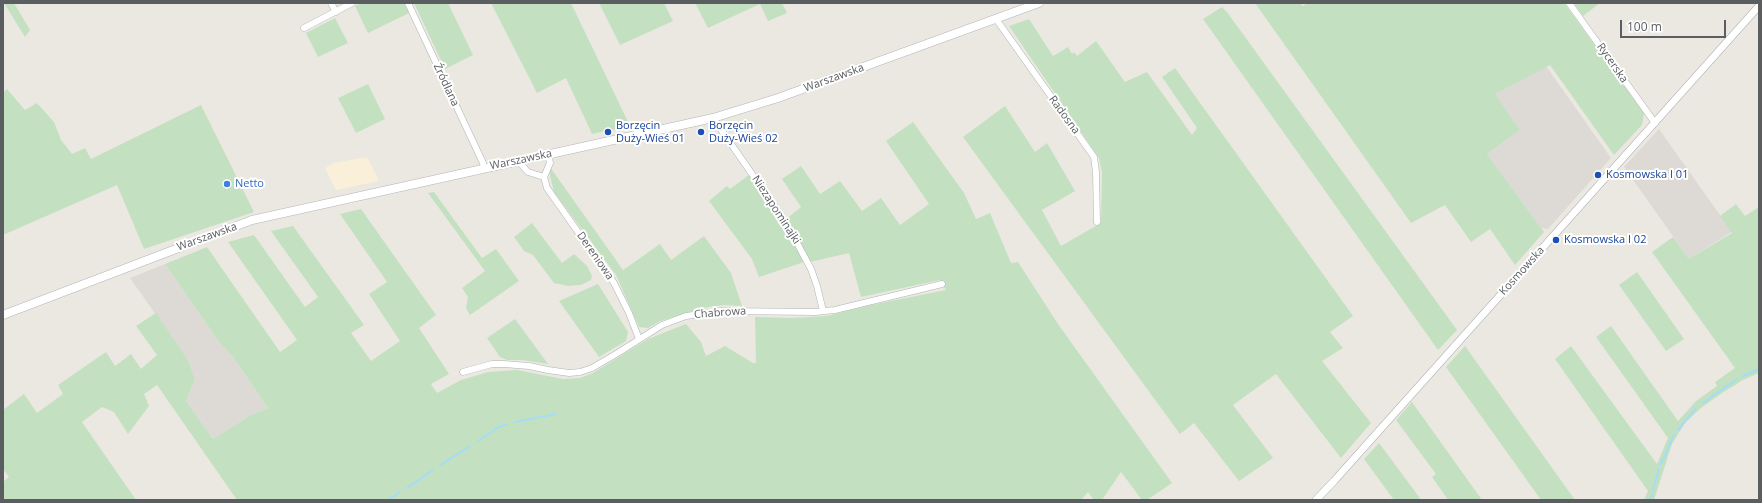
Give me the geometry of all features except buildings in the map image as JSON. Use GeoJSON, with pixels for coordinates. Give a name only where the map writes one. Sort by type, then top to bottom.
{"type":"FeatureCollection","features":[{"type":"Feature","properties":{"kind":"main road","name":"Warszawska"},"geometry":{"type":"LineString","coordinates":[[3,315],[252,220],[713,118],[778,98],[1039,3]]}},
{"type":"Feature","properties":{"kind":"street"},"geometry":{"type":"LineString","coordinates":[[331,3],[336,12]]}},
{"type":"Feature","properties":{"kind":"street"},"geometry":{"type":"LineString","coordinates":[[304,28],[352,3]]}},
{"type":"Feature","properties":{"kind":"street","name":"Źródlana"},"geometry":{"type":"LineString","coordinates":[[408,3],[484,168]]}},
{"type":"Feature","properties":{"kind":"street","name":"Rycerska"},"geometry":{"type":"LineString","coordinates":[[1569,3],[1655,123]]}},
{"type":"Feature","properties":{"kind":"street","name":"Kosmowska"},"geometry":{"type":"LineString","coordinates":[[1316,500],[1759,6]]}},
{"type":"Feature","properties":{"kind":"street","name":"Radosna"},"geometry":{"type":"LineString","coordinates":[[996,19],[1094,157],[1096,172],[1097,222]]}},
{"type":"Feature","properties":{"kind":"street","name":"Niezapominajki"},"geometry":{"type":"LineString","coordinates":[[713,118],[784,220],[811,268],[823,311]]}},
{"type":"Feature","properties":{"kind":"street"},"geometry":{"type":"LineString","coordinates":[[518,161],[528,172],[544,177],[550,163],[548,154]]}},
{"type":"Feature","properties":{"kind":"street","name":"Dereniowa"},"geometry":{"type":"LineString","coordinates":[[544,177],[547,188],[614,283],[629,313],[639,339]]}},
{"type":"Feature","properties":{"kind":"street","name":"Chabrowa"},"geometry":{"type":"LineString","coordinates":[[463,372],[492,364],[504,364],[529,366],[569,373],[580,372],[592,368],[662,325],[686,316],[704,312],[722,311],[815,312],[835,310],[942,284]]}},
{"type":"Feature","properties":{"kind":"shaded area"},"geometry":{"type":"Polygon","coordinates":[[[1546,66],[1611,158],[1548,229],[1541,228],[1487,154],[1520,130],[1494,94],[1546,66]]]}},
{"type":"Feature","properties":{"kind":"shaded area"},"geometry":{"type":"Polygon","coordinates":[[[1659,129],[1732,232],[1689,259],[1624,167],[1659,129]]]}},
{"type":"Feature","properties":{"kind":"shaded area"},"geometry":{"type":"Polygon","coordinates":[[[367,157],[379,181],[336,190],[325,168],[334,163],[367,157]]]}},
{"type":"Feature","properties":{"kind":"shaded area"},"geometry":{"type":"Polygon","coordinates":[[[165,264],[219,342],[233,357],[268,408],[251,415],[213,439],[186,401],[195,379],[188,360],[130,278],[165,264]]]}},
{"type":"Feature","properties":{"kind":"green space"},"geometry":{"type":"Polygon","coordinates":[[[4,3],[14,3],[30,30],[25,37],[4,3]]]}},
{"type":"Feature","properties":{"kind":"green space"},"geometry":{"type":"Polygon","coordinates":[[[361,3],[404,3],[409,13],[368,33],[355,6],[361,3]]]}},
{"type":"Feature","properties":{"kind":"green space"},"geometry":{"type":"Polygon","coordinates":[[[414,3],[448,3],[473,55],[445,69],[414,3]]]}},
{"type":"Feature","properties":{"kind":"green space"},"geometry":{"type":"Polygon","coordinates":[[[491,3],[571,3],[630,126],[592,134],[566,78],[537,93],[491,3]]]}},
{"type":"Feature","properties":{"kind":"green space"},"geometry":{"type":"Polygon","coordinates":[[[599,3],[664,3],[673,21],[620,45],[599,3]]]}},
{"type":"Feature","properties":{"kind":"green space"},"geometry":{"type":"Polygon","coordinates":[[[695,3],[782,3],[787,13],[768,21],[760,4],[708,28],[695,3]]]}},
{"type":"Feature","properties":{"kind":"green space"},"geometry":{"type":"Polygon","coordinates":[[[1255,3],[1300,3],[1303,6],[1307,3],[1564,3],[1644,113],[1642,125],[1614,155],[1550,65],[1495,94],[1520,130],[1487,154],[1544,232],[1515,265],[1490,229],[1471,242],[1445,205],[1411,223],[1255,3]]]}},
{"type":"Feature","properties":{"kind":"green space"},"geometry":{"type":"Polygon","coordinates":[[[1574,3],[1600,3],[1583,16],[1574,3]]]}},
{"type":"Feature","properties":{"kind":"green space"},"geometry":{"type":"Polygon","coordinates":[[[1222,7],[1457,330],[1438,350],[1203,19],[1222,7]]]}},
{"type":"Feature","properties":{"kind":"green space"},"geometry":{"type":"Polygon","coordinates":[[[335,18],[348,43],[318,57],[306,33],[335,18]]]}},
{"type":"Feature","properties":{"kind":"green space"},"geometry":{"type":"Polygon","coordinates":[[[1029,19],[1053,56],[1068,47],[1072,54],[1074,52],[1077,56],[1096,41],[1125,82],[1147,72],[1192,135],[1197,128],[1162,77],[1175,68],[1353,316],[1330,332],[1343,348],[1322,361],[1371,423],[1341,458],[1276,374],[1233,405],[1273,458],[1239,481],[1194,423],[1180,434],[963,137],[1005,106],[1035,152],[1047,143],[1075,191],[1042,210],[1061,246],[1101,223],[1102,172],[1099,158],[1009,26],[1029,19]]]}},
{"type":"Feature","properties":{"kind":"green space"},"geometry":{"type":"Polygon","coordinates":[[[368,84],[385,119],[356,133],[338,98],[368,84]]]}},
{"type":"Feature","properties":{"kind":"green space"},"geometry":{"type":"Polygon","coordinates":[[[7,89],[25,110],[37,103],[54,122],[61,140],[72,154],[85,148],[91,159],[201,105],[254,212],[144,249],[117,185],[3,235],[3,93],[7,89]]]}},
{"type":"Feature","properties":{"kind":"green space"},"geometry":{"type":"Polygon","coordinates":[[[913,122],[964,193],[976,219],[990,213],[1011,263],[1018,262],[1058,324],[1172,483],[1147,500],[1142,500],[1121,472],[1102,500],[1094,500],[1088,492],[1081,500],[237,500],[157,385],[144,394],[149,406],[128,434],[114,412],[102,407],[82,422],[136,500],[3,500],[3,482],[9,477],[3,469],[3,410],[24,394],[37,413],[63,394],[58,385],[106,352],[115,366],[131,354],[141,369],[157,355],[136,326],[156,313],[188,360],[195,379],[186,401],[213,439],[251,415],[268,408],[233,357],[219,342],[165,264],[207,247],[280,352],[297,340],[228,242],[254,235],[305,307],[318,297],[271,231],[293,226],[364,325],[351,333],[371,361],[400,341],[369,294],[387,282],[340,214],[361,209],[436,315],[419,328],[449,374],[431,384],[437,393],[461,380],[488,372],[517,370],[563,379],[580,378],[593,373],[648,339],[686,324],[701,342],[706,356],[725,346],[753,363],[756,363],[755,317],[791,318],[827,316],[866,306],[946,290],[940,280],[861,297],[849,253],[810,262],[786,219],[801,207],[782,179],[801,166],[820,194],[840,181],[862,211],[881,198],[900,225],[929,204],[886,141],[913,122]]]}},
{"type":"Feature","properties":{"kind":"green space"},"geometry":{"type":"Polygon","coordinates":[[[550,167],[623,270],[660,244],[671,260],[704,236],[731,273],[742,306],[724,305],[702,308],[660,321],[648,328],[639,327],[616,275],[554,192],[550,176],[550,167]]]}},
{"type":"Feature","properties":{"kind":"green space"},"geometry":{"type":"Polygon","coordinates":[[[749,175],[789,235],[804,262],[759,277],[752,259],[709,201],[727,186],[730,189],[749,175]]]}},
{"type":"Feature","properties":{"kind":"green space"},"geometry":{"type":"Polygon","coordinates":[[[434,192],[482,258],[496,249],[519,281],[470,315],[466,308],[468,297],[462,288],[485,271],[428,193],[434,192]]]}},
{"type":"Feature","properties":{"kind":"green space"},"geometry":{"type":"Polygon","coordinates":[[[1736,204],[1745,216],[1759,207],[1759,373],[1743,380],[1722,393],[1701,408],[1685,423],[1672,444],[1654,500],[1644,500],[1648,491],[1555,359],[1571,346],[1657,464],[1668,438],[1596,337],[1611,326],[1678,421],[1696,401],[1717,386],[1715,382],[1735,368],[1652,252],[1673,237],[1689,259],[1732,233],[1720,216],[1736,204]]]}},
{"type":"Feature","properties":{"kind":"green space"},"geometry":{"type":"Polygon","coordinates":[[[532,223],[562,263],[574,254],[587,266],[592,276],[591,280],[581,285],[568,286],[554,283],[533,255],[524,251],[514,237],[532,223]]]}},
{"type":"Feature","properties":{"kind":"green space"},"geometry":{"type":"Polygon","coordinates":[[[1637,272],[1684,339],[1666,351],[1619,285],[1637,272]]]}},
{"type":"Feature","properties":{"kind":"green space"},"geometry":{"type":"Polygon","coordinates":[[[598,284],[628,332],[626,341],[599,357],[559,301],[598,284]]]}},
{"type":"Feature","properties":{"kind":"green space"},"geometry":{"type":"Polygon","coordinates":[[[515,319],[548,364],[522,360],[507,360],[500,357],[487,338],[515,319]]]}},
{"type":"Feature","properties":{"kind":"green space"},"geometry":{"type":"Polygon","coordinates":[[[1465,346],[1575,500],[1541,500],[1446,367],[1465,346]]]}},
{"type":"Feature","properties":{"kind":"green space"},"geometry":{"type":"Polygon","coordinates":[[[1412,402],[1482,500],[1448,500],[1432,477],[1436,474],[1396,420],[1412,402]]]}},
{"type":"Feature","properties":{"kind":"green space"},"geometry":{"type":"Polygon","coordinates":[[[1379,443],[1421,500],[1394,500],[1364,459],[1379,443]]]}},
{"type":"Feature","properties":{"kind":"waterway"},"geometry":{"type":"LineString","coordinates":[[1743,376],[1759,369]]}},
{"type":"Feature","properties":{"kind":"waterway"},"geometry":{"type":"LineString","coordinates":[[1703,403],[1737,379]]}},
{"type":"Feature","properties":{"kind":"waterway"},"geometry":{"type":"LineString","coordinates":[[1678,430],[1696,408]]}},
{"type":"Feature","properties":{"kind":"waterway"},"geometry":{"type":"LineString","coordinates":[[515,422],[556,414]]}},
{"type":"Feature","properties":{"kind":"waterway"},"geometry":{"type":"LineString","coordinates":[[478,441],[499,427],[507,424]]}},
{"type":"Feature","properties":{"kind":"waterway"},"geometry":{"type":"LineString","coordinates":[[1661,464],[1674,435]]}},
{"type":"Feature","properties":{"kind":"waterway"},"geometry":{"type":"LineString","coordinates":[[441,465],[470,446]]}},
{"type":"Feature","properties":{"kind":"waterway"},"geometry":{"type":"LineString","coordinates":[[1653,490],[1659,469]]}},
{"type":"Feature","properties":{"kind":"waterway"},"geometry":{"type":"LineString","coordinates":[[407,488],[433,470]]}},
{"type":"Feature","properties":{"kind":"waterway"},"geometry":{"type":"LineString","coordinates":[[389,500],[399,493]]}},
{"type":"Feature","properties":{"kind":"waterway"},"geometry":{"type":"LineString","coordinates":[[1650,500],[1652,495]]}},
{"type":"Feature","properties":{"kind":"place","name":"Borzęcin Duży-Wieś 01"},"geometry":{"type":"Point","coordinates":[608,132]}},
{"type":"Feature","properties":{"kind":"place","name":"Borzęcin Duży-Wieś 02"},"geometry":{"type":"Point","coordinates":[701,132]}},
{"type":"Feature","properties":{"kind":"place","name":"Kosmowska I 01"},"geometry":{"type":"Point","coordinates":[1598,175]}},
{"type":"Feature","properties":{"kind":"place","name":"Netto"},"geometry":{"type":"Point","coordinates":[227,184]}},
{"type":"Feature","properties":{"kind":"place","name":"Kosmowska I 02"},"geometry":{"type":"Point","coordinates":[1556,240]}}]}
